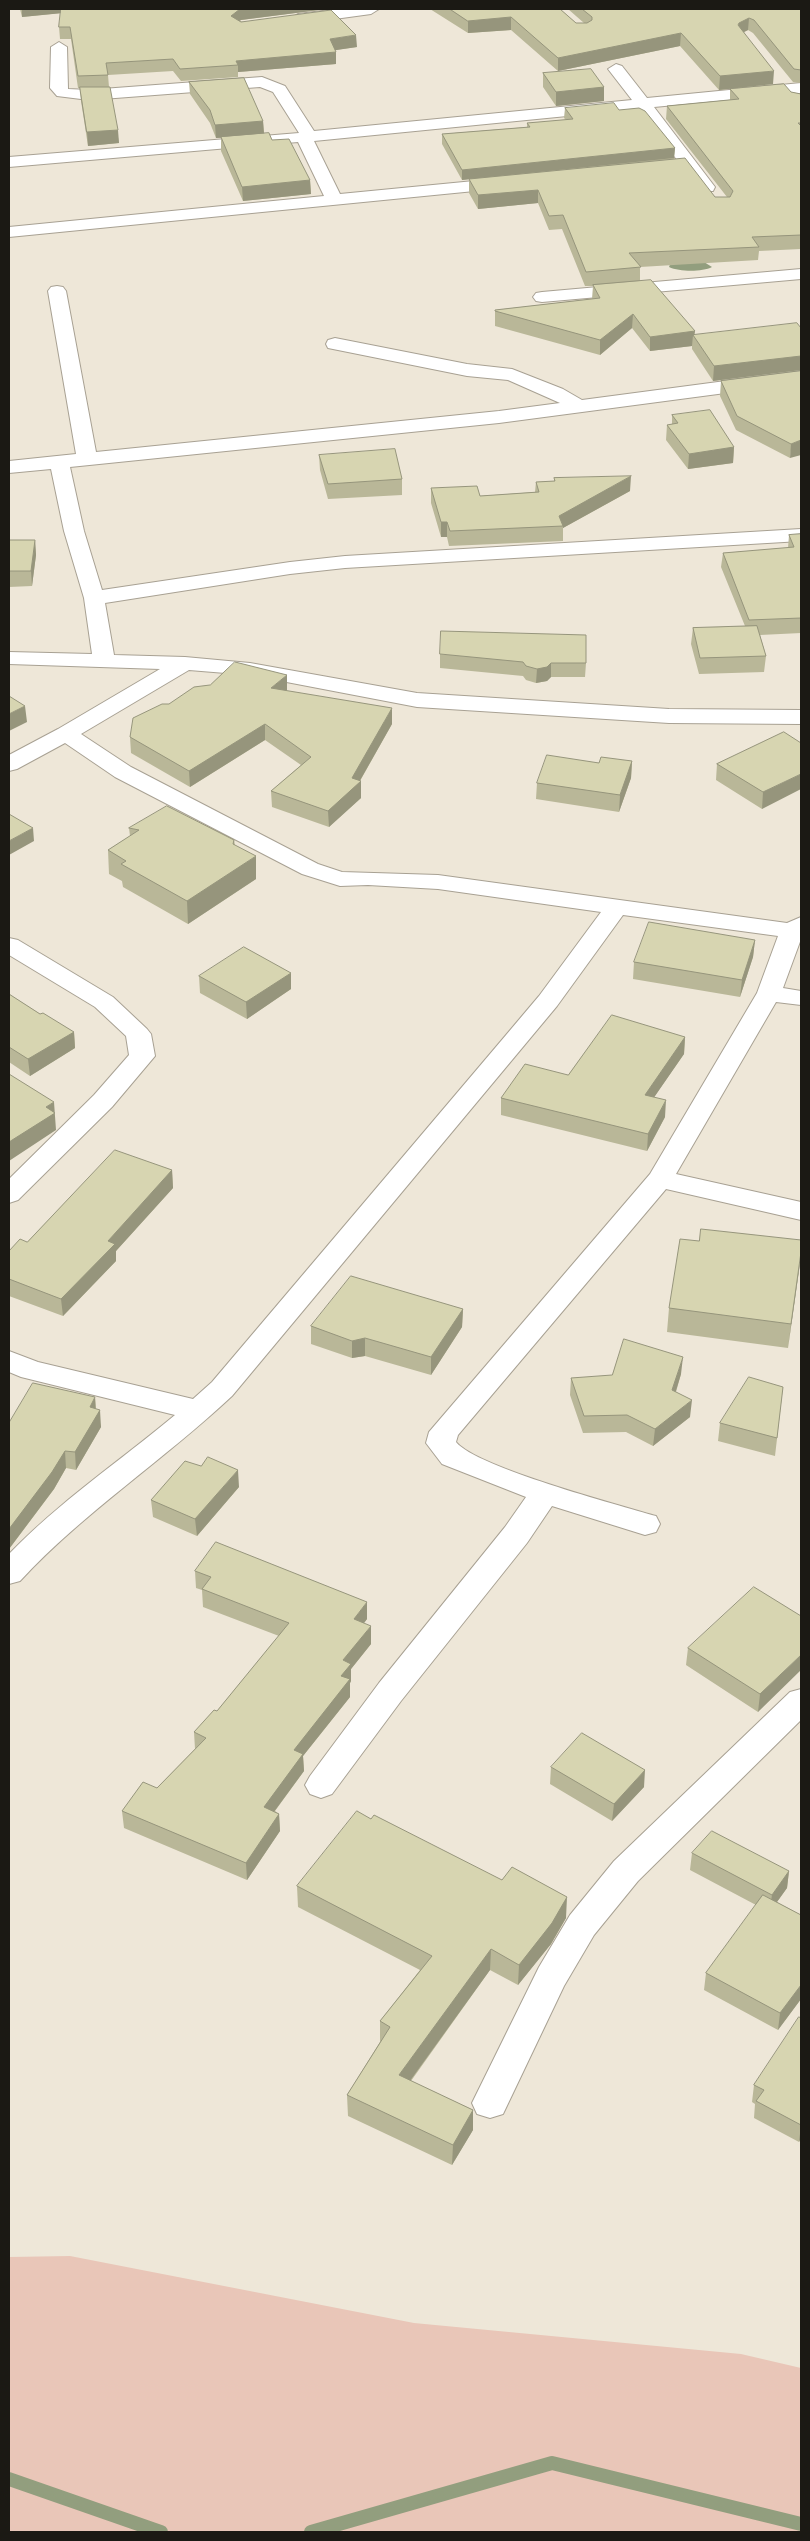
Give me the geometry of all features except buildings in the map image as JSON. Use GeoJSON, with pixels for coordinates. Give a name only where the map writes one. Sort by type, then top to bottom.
{"type":"FeatureCollection","features":[{"type":"Feature","properties":{"kind":"street"},"geometry":{"type":"LineString","coordinates":[[287,21],[331,12],[371,9]]}},
{"type":"Feature","properties":{"kind":"street"},"geometry":{"type":"LineString","coordinates":[[59,47],[58,88],[63,93],[89,95],[262,82],[279,89],[306,137],[334,200]]}},
{"type":"Feature","properties":{"kind":"street"},"geometry":{"type":"LineString","coordinates":[[616,69],[716,199]]}},
{"type":"Feature","properties":{"kind":"street"},"geometry":{"type":"LineString","coordinates":[[776,74],[794,89],[801,106]]}},
{"type":"Feature","properties":{"kind":"street"},"geometry":{"type":"LineString","coordinates":[[9,162],[306,137],[794,89]]}},
{"type":"Feature","properties":{"kind":"street"},"geometry":{"type":"LineString","coordinates":[[669,166],[688,164]]}},
{"type":"Feature","properties":{"kind":"street"},"geometry":{"type":"LineString","coordinates":[[9,232],[521,181]]}},
{"type":"Feature","properties":{"kind":"street"},"geometry":{"type":"LineString","coordinates":[[542,297],[801,274]]}},
{"type":"Feature","properties":{"kind":"street"},"geometry":{"type":"LineString","coordinates":[[57,291],[87,459]]}},
{"type":"Feature","properties":{"kind":"street"},"geometry":{"type":"LineString","coordinates":[[334,344],[467,370],[512,375],[556,393],[582,407]]}},
{"type":"Feature","properties":{"kind":"street"},"geometry":{"type":"LineString","coordinates":[[9,467],[410,427],[582,407],[706,388],[801,377]]}},
{"type":"Feature","properties":{"kind":"street"},"geometry":{"type":"LineString","coordinates":[[60,462],[74,531],[94,598],[104,661]]}},
{"type":"Feature","properties":{"kind":"street"},"geometry":{"type":"LineString","coordinates":[[94,598],[290,568],[345,562],[801,535]]}},
{"type":"Feature","properties":{"kind":"street"},"geometry":{"type":"LineString","coordinates":[[9,658],[185,663],[250,669],[416,700],[669,716],[801,717]]}},
{"type":"Feature","properties":{"kind":"street"},"geometry":{"type":"LineString","coordinates":[[9,764],[66,734],[185,663]]}},
{"type":"Feature","properties":{"kind":"street"},"geometry":{"type":"LineString","coordinates":[[66,734],[123,772],[310,870],[340,880],[368,878],[438,882],[616,908],[799,926],[769,993],[660,1179],[444,1432],[441,1443],[452,1457],[544,1493],[646,1524]]}},
{"type":"Feature","properties":{"kind":"street"},"geometry":{"type":"LineString","coordinates":[[9,1573],[25,1555],[66,1517],[200,1411],[222,1389],[517,1040],[616,908]]}},
{"type":"Feature","properties":{"kind":"street"},"geometry":{"type":"LineString","coordinates":[[9,944],[104,1002],[138,1034],[142,1056],[104,1101],[9,1194]]}},
{"type":"Feature","properties":{"kind":"street"},"geometry":{"type":"LineString","coordinates":[[769,993],[801,998]]}},
{"type":"Feature","properties":{"kind":"street"},"geometry":{"type":"LineString","coordinates":[[660,1179],[801,1212]]}},
{"type":"Feature","properties":{"kind":"street"},"geometry":{"type":"LineString","coordinates":[[9,1360],[30,1370],[200,1411]]}},
{"type":"Feature","properties":{"kind":"street"},"geometry":{"type":"LineString","coordinates":[[321,1785],[390,1692],[516,1535],[544,1493]]}},
{"type":"Feature","properties":{"kind":"street"},"geometry":{"type":"LineString","coordinates":[[490,2103],[551,1977],[582,1924],[626,1871],[801,1701]]}},
{"type":"Feature","properties":{"kind":"shaded area"},"geometry":{"type":"Polygon","coordinates":[[[671,262],[704,262],[712,267],[697,271],[685,271],[669,267],[671,262]]]}},
{"type":"Feature","properties":{"kind":"shaded area"},"geometry":{"type":"Polygon","coordinates":[[[70,2256],[414,2323],[741,2354],[801,2368],[801,2532],[9,2532],[9,2257],[70,2256]]]}},
{"type":"Feature","properties":{"kind":"waterway"},"geometry":{"type":"LineString","coordinates":[[311,2532],[552,2463],[801,2524]]}},
{"type":"Feature","properties":{"kind":"waterway"},"geometry":{"type":"LineString","coordinates":[[9,2479],[161,2532]]}}]}
